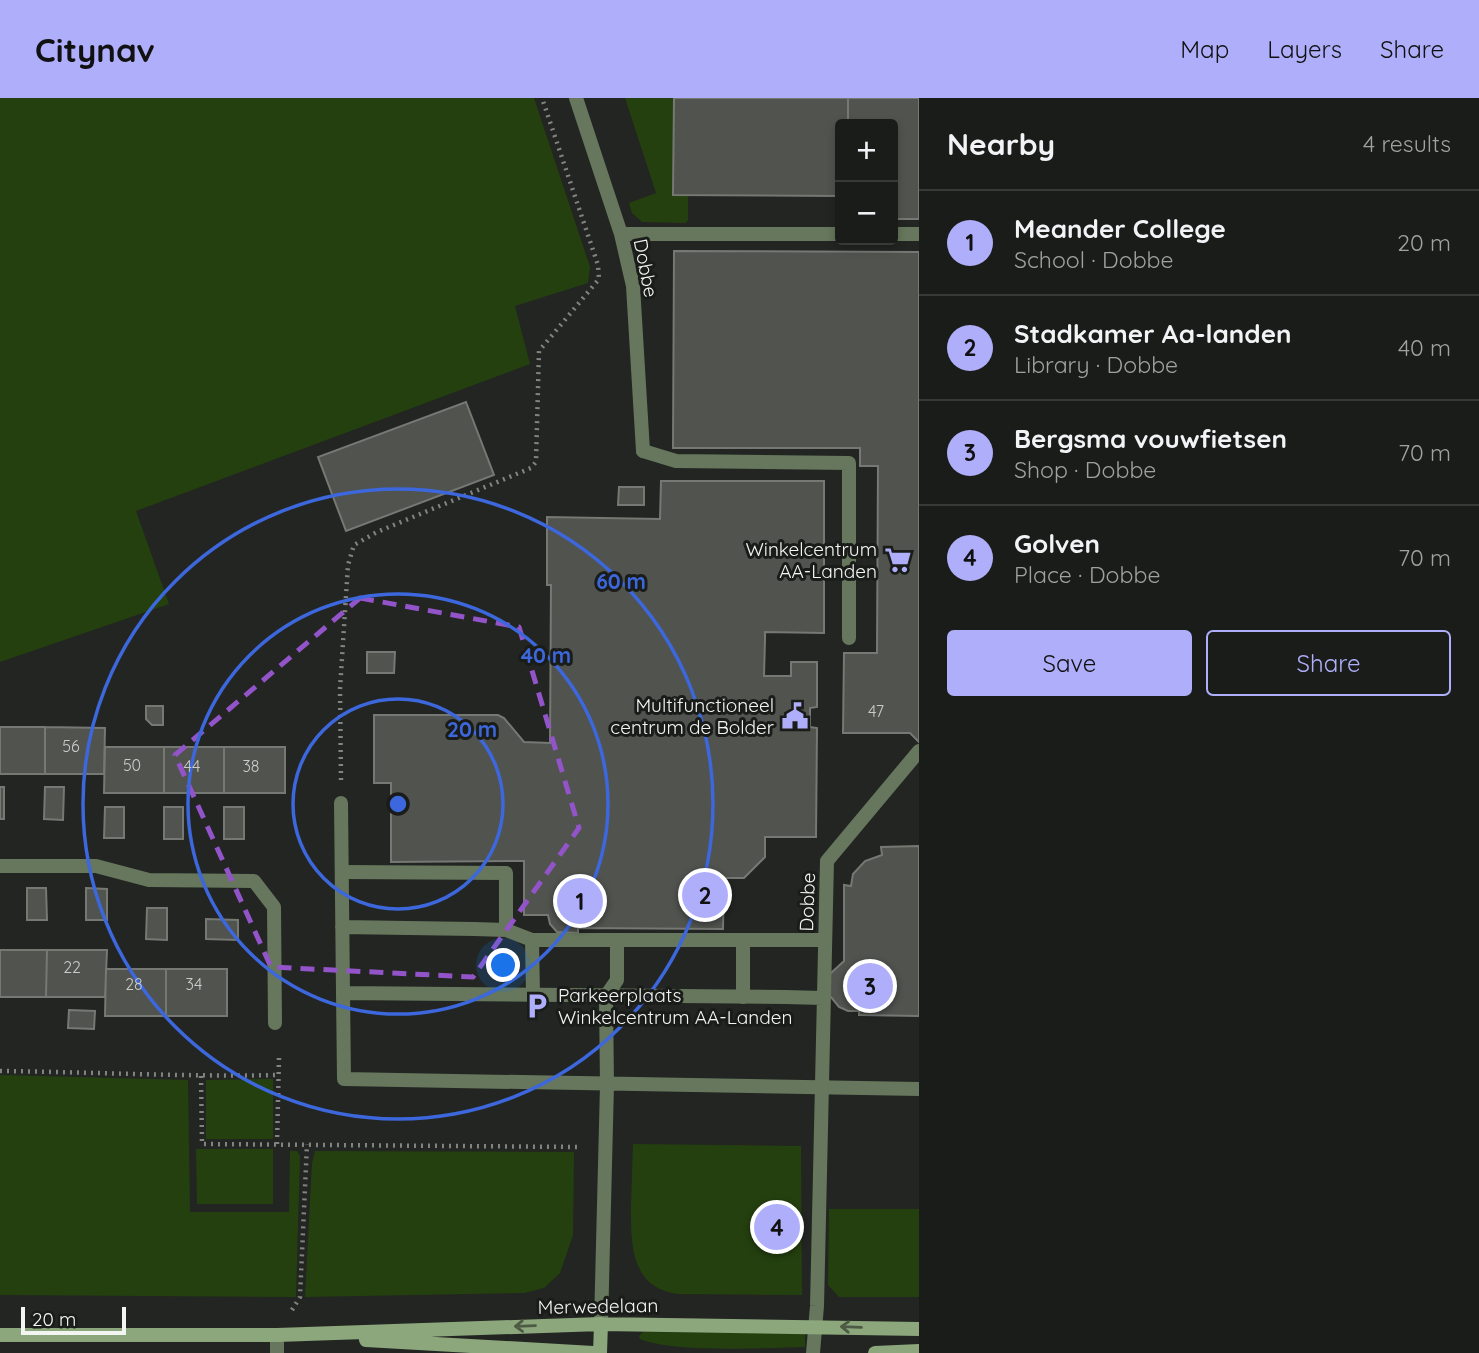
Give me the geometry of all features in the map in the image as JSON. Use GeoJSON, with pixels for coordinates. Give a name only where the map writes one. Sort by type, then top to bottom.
{"type":"FeatureCollection","features":[{"type":"Feature","properties":{"kind":"street","name":"Dobbe"},"geometry":{"type":"LineString","coordinates":[[576,98],[621,234],[633,286],[643,452],[676,461],[849,463],[849,638]]}},
{"type":"Feature","properties":{"kind":"street"},"geometry":{"type":"LineString","coordinates":[[621,234],[835,234]]}},
{"type":"Feature","properties":{"kind":"street"},"geometry":{"type":"LineString","coordinates":[[898,234],[919,234]]}},
{"type":"Feature","properties":{"kind":"street","name":"Dobbe"},"geometry":{"type":"LineString","coordinates":[[813,1353],[816,1326],[827,861],[919,751]]}},
{"type":"Feature","properties":{"kind":"street"},"geometry":{"type":"LineString","coordinates":[[341,803],[344,1079],[919,1089]]}},
{"type":"Feature","properties":{"kind":"street"},"geometry":{"type":"LineString","coordinates":[[0,866],[96,866],[149,880],[254,881],[274,907],[275,1023]]}},
{"type":"Feature","properties":{"kind":"street"},"geometry":{"type":"LineString","coordinates":[[342,872],[506,873],[506,930]]}},
{"type":"Feature","properties":{"kind":"street"},"geometry":{"type":"LineString","coordinates":[[342,927],[506,930],[532,940],[825,940]]}},
{"type":"Feature","properties":{"kind":"street"},"geometry":{"type":"LineString","coordinates":[[532,940],[533,995]]}},
{"type":"Feature","properties":{"kind":"street"},"geometry":{"type":"LineString","coordinates":[[600,1353],[607,1085],[606,996],[617,980],[617,940]]}},
{"type":"Feature","properties":{"kind":"street"},"geometry":{"type":"LineString","coordinates":[[743,940],[743,997]]}},
{"type":"Feature","properties":{"kind":"street"},"geometry":{"type":"LineString","coordinates":[[343,993],[823,998]]}},
{"type":"Feature","properties":{"kind":"street","name":"Merwedelaan"},"geometry":{"type":"LineString","coordinates":[[0,1335],[277,1335],[601,1324],[919,1329]]}},
{"type":"Feature","properties":{"kind":"street"},"geometry":{"type":"LineString","coordinates":[[277,1335],[277,1353]]}},
{"type":"Feature","properties":{"kind":"street","name":"Merwedelaan"},"geometry":{"type":"LineString","coordinates":[[277,1335],[593,1353]]}},
{"type":"Feature","properties":{"kind":"street"},"geometry":{"type":"LineString","coordinates":[[875,1353],[919,1351]]}},
{"type":"Feature","properties":{"kind":"path"},"geometry":{"type":"LineString","coordinates":[[341,803],[340,689],[348,565],[354,545],[377,532],[531,468],[536,462],[539,351],[599,279],[594,252],[542,98]]}},
{"type":"Feature","properties":{"kind":"path"},"geometry":{"type":"LineString","coordinates":[[277,1143],[279,1057]]}},
{"type":"Feature","properties":{"kind":"path"},"geometry":{"type":"LineString","coordinates":[[0,1071],[201,1076],[279,1075]]}},
{"type":"Feature","properties":{"kind":"path"},"geometry":{"type":"LineString","coordinates":[[201,1076],[202,1144],[574,1148],[606,1143]]}},
{"type":"Feature","properties":{"kind":"path"},"geometry":{"type":"LineString","coordinates":[[277,1335],[300,1297],[307,1144]]}},
{"type":"Feature","properties":{"kind":"highlighted area"},"geometry":{"type":"Polygon","coordinates":[[[360,598],[519,627],[579,828],[473,977],[271,967],[175,755],[360,598]]]}},
{"type":"Feature","properties":{"kind":"green space"},"geometry":{"type":"Polygon","coordinates":[[[0,98],[534,98],[590,267],[588,283],[515,306],[530,364],[136,511],[169,604],[0,662],[0,98]]]}},
{"type":"Feature","properties":{"kind":"green space"},"geometry":{"type":"Polygon","coordinates":[[[625,98],[674,98],[673,195],[688,196],[686,223],[642,222],[632,213],[629,203],[656,193],[625,98]]]}},
{"type":"Feature","properties":{"kind":"green space"},"geometry":{"type":"Polygon","coordinates":[[[0,1075],[188,1080],[190,1212],[289,1212],[290,1151],[297,1151],[300,1156],[296,1297],[0,1295],[0,1075]]]}},
{"type":"Feature","properties":{"kind":"green space"},"geometry":{"type":"Polygon","coordinates":[[[273,1079],[273,1139],[206,1139],[206,1080],[273,1079]]]}},
{"type":"Feature","properties":{"kind":"green space"},"geometry":{"type":"Polygon","coordinates":[[[633,1144],[801,1146],[802,1295],[678,1294],[662,1290],[650,1283],[636,1261],[631,1233],[633,1144]]]}},
{"type":"Feature","properties":{"kind":"green space"},"geometry":{"type":"Polygon","coordinates":[[[196,1149],[273,1149],[273,1204],[197,1204],[196,1149]]]}},
{"type":"Feature","properties":{"kind":"green space"},"geometry":{"type":"Polygon","coordinates":[[[315,1151],[574,1152],[573,1235],[560,1273],[544,1288],[524,1293],[305,1297],[312,1163],[315,1151]]]}},
{"type":"Feature","properties":{"kind":"green space"},"geometry":{"type":"Polygon","coordinates":[[[829,1209],[919,1209],[919,1297],[839,1297],[828,1285],[829,1209]]]}},
{"type":"Feature","properties":{"kind":"green space"},"geometry":{"type":"Polygon","coordinates":[[[643,1332],[805,1333],[805,1347],[720,1349],[674,1346],[640,1339],[639,1336],[643,1332]]]}},
{"type":"Feature","properties":{"kind":"building"},"geometry":{"type":"Polygon","coordinates":[[[674,98],[848,98],[848,119],[835,119],[835,196],[673,195],[674,98]]]}},
{"type":"Feature","properties":{"kind":"building"},"geometry":{"type":"Polygon","coordinates":[[[848,98],[919,98],[919,219],[898,219],[898,119],[848,119],[848,98]]]}},
{"type":"Feature","properties":{"kind":"building","name":"Winkelcentrum AA-Landen"},"geometry":{"type":"Polygon","coordinates":[[[674,251],[919,252],[919,742],[910,733],[843,733],[844,653],[877,653],[878,466],[860,466],[860,448],[673,448],[674,251]]]}},
{"type":"Feature","properties":{"kind":"building"},"geometry":{"type":"Polygon","coordinates":[[[466,402],[494,475],[346,531],[318,457],[466,402]]]}},
{"type":"Feature","properties":{"kind":"building"},"geometry":{"type":"Polygon","coordinates":[[[661,481],[824,481],[824,633],[765,632],[764,676],[791,676],[791,662],[817,662],[817,707],[810,708],[810,727],[817,728],[816,837],[765,837],[765,857],[744,878],[724,878],[723,929],[578,928],[578,933],[557,932],[550,924],[548,915],[524,915],[524,861],[391,862],[391,783],[374,783],[374,715],[498,715],[504,718],[524,742],[550,743],[551,585],[547,585],[547,517],[660,519],[661,481]]]}},
{"type":"Feature","properties":{"kind":"building"},"geometry":{"type":"Polygon","coordinates":[[[619,487],[644,487],[644,505],[618,505],[619,487]]]}},
{"type":"Feature","properties":{"kind":"building"},"geometry":{"type":"Polygon","coordinates":[[[367,652],[395,652],[394,673],[367,673],[367,652]]]}},
{"type":"Feature","properties":{"kind":"building"},"geometry":{"type":"Polygon","coordinates":[[[146,706],[163,706],[163,725],[152,725],[146,719],[146,706]]]}},
{"type":"Feature","properties":{"kind":"building"},"geometry":{"type":"Polygon","coordinates":[[[0,727],[45,727],[45,774],[0,774],[0,727]]]}},
{"type":"Feature","properties":{"kind":"building"},"geometry":{"type":"Polygon","coordinates":[[[45,727],[105,728],[104,774],[45,774],[45,727]]]}},
{"type":"Feature","properties":{"kind":"building"},"geometry":{"type":"Polygon","coordinates":[[[105,747],[164,747],[164,793],[104,793],[105,747]]]}},
{"type":"Feature","properties":{"kind":"building"},"geometry":{"type":"Polygon","coordinates":[[[164,747],[224,747],[224,793],[164,793],[164,747]]]}},
{"type":"Feature","properties":{"kind":"building"},"geometry":{"type":"Polygon","coordinates":[[[224,747],[285,747],[285,793],[224,793],[224,747]]]}},
{"type":"Feature","properties":{"kind":"building"},"geometry":{"type":"Polygon","coordinates":[[[0,787],[4,787],[4,819],[0,819],[0,787]]]}},
{"type":"Feature","properties":{"kind":"building"},"geometry":{"type":"Polygon","coordinates":[[[45,787],[64,787],[63,820],[44,819],[45,787]]]}},
{"type":"Feature","properties":{"kind":"building"},"geometry":{"type":"Polygon","coordinates":[[[105,807],[124,807],[124,838],[104,838],[105,807]]]}},
{"type":"Feature","properties":{"kind":"building"},"geometry":{"type":"Polygon","coordinates":[[[164,807],[183,807],[183,839],[164,839],[164,807]]]}},
{"type":"Feature","properties":{"kind":"building"},"geometry":{"type":"Polygon","coordinates":[[[224,807],[244,807],[244,839],[224,839],[224,807]]]}},
{"type":"Feature","properties":{"kind":"building"},"geometry":{"type":"Polygon","coordinates":[[[919,846],[919,1016],[859,1015],[859,1011],[848,1011],[839,1007],[830,996],[830,974],[844,961],[844,885],[851,886],[853,874],[865,861],[882,855],[881,847],[919,846]]]}},
{"type":"Feature","properties":{"kind":"building"},"geometry":{"type":"Polygon","coordinates":[[[27,888],[46,888],[47,920],[27,920],[27,888]]]}},
{"type":"Feature","properties":{"kind":"building"},"geometry":{"type":"Polygon","coordinates":[[[86,888],[107,889],[107,920],[86,920],[86,888]]]}},
{"type":"Feature","properties":{"kind":"building"},"geometry":{"type":"Polygon","coordinates":[[[147,908],[167,908],[167,940],[146,939],[147,908]]]}},
{"type":"Feature","properties":{"kind":"building"},"geometry":{"type":"Polygon","coordinates":[[[206,919],[238,920],[238,940],[206,939],[206,919]]]}},
{"type":"Feature","properties":{"kind":"building"},"geometry":{"type":"Polygon","coordinates":[[[0,950],[47,950],[46,997],[0,997],[0,950]]]}},
{"type":"Feature","properties":{"kind":"building"},"geometry":{"type":"Polygon","coordinates":[[[47,950],[107,950],[105,997],[46,997],[47,950]]]}},
{"type":"Feature","properties":{"kind":"building"},"geometry":{"type":"Polygon","coordinates":[[[106,969],[166,969],[166,1016],[105,1016],[106,969]]]}},
{"type":"Feature","properties":{"kind":"building"},"geometry":{"type":"Polygon","coordinates":[[[166,969],[227,969],[227,1016],[166,1016],[166,969]]]}},
{"type":"Feature","properties":{"kind":"building"},"geometry":{"type":"Polygon","coordinates":[[[69,1010],[95,1011],[94,1029],[68,1028],[69,1010]]]}},
{"type":"Feature","properties":{"kind":"place","name":"Winkelcentrum AA-Landen"},"geometry":{"type":"Point","coordinates":[898,560]}},
{"type":"Feature","properties":{"kind":"place","name":"Multifunctioneel centrum de Bolder"},"geometry":{"type":"Point","coordinates":[795,716]}},
{"type":"Feature","properties":{"kind":"place","name":"Stadkamer Aa-landen"},"geometry":{"type":"Point","coordinates":[705,895]}},
{"type":"Feature","properties":{"kind":"place","name":"Meander College"},"geometry":{"type":"Point","coordinates":[580,901]}},
{"type":"Feature","properties":{"kind":"place","name":"Bergsma vouwfietsen"},"geometry":{"type":"Point","coordinates":[870,986]}},
{"type":"Feature","properties":{"kind":"place","name":"Parkeerplaats Winkelcentrum AA-Landen"},"geometry":{"type":"Point","coordinates":[537,1006]}},
{"type":"Feature","properties":{"kind":"place","name":"Golven"},"geometry":{"type":"Point","coordinates":[777,1227]}}]}
